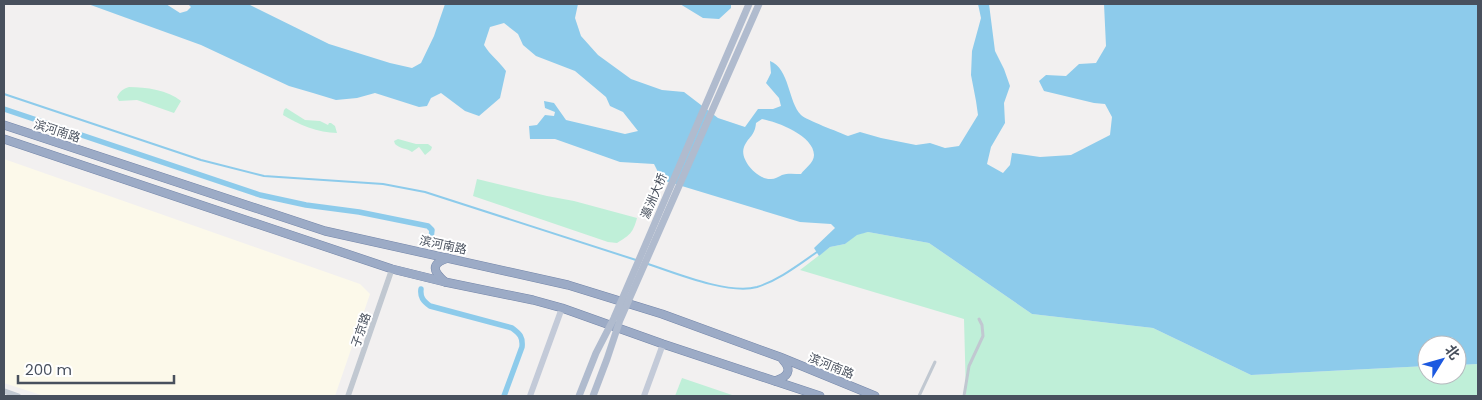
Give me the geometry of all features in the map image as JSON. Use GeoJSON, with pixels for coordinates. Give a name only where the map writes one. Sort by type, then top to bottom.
{"type":"FeatureCollection","features":[{"type":"Feature","properties":{"kind":"highway","name":"滨河南路"},"geometry":{"type":"LineString","coordinates":[[4,125],[325,231],[568,285],[662,314],[780,357],[875,396]]}},
{"type":"Feature","properties":{"kind":"highway","name":"滨河南路"},"geometry":{"type":"LineString","coordinates":[[4,139],[392,269],[562,308],[820,396]]}},
{"type":"Feature","properties":{"kind":"highway"},"geometry":{"type":"LineString","coordinates":[[445,282],[436,273],[435,268],[436,264],[441,260],[448,258]]}},
{"type":"Feature","properties":{"kind":"highway"},"geometry":{"type":"LineString","coordinates":[[775,381],[786,376],[788,372],[788,366],[780,357]]}},
{"type":"Feature","properties":{"kind":"main road","name":"瀛洲大桥"},"geometry":{"type":"LineString","coordinates":[[579,396],[749,4]]}},
{"type":"Feature","properties":{"kind":"main road","name":"瀛洲大桥"},"geometry":{"type":"LineString","coordinates":[[593,396],[620,320],[759,4]]}},
{"type":"Feature","properties":{"kind":"main road"},"geometry":{"type":"LineString","coordinates":[[529,396],[562,308]]}},
{"type":"Feature","properties":{"kind":"main road"},"geometry":{"type":"LineString","coordinates":[[644,396],[663,344]]}},
{"type":"Feature","properties":{"kind":"street","name":"子京路"},"geometry":{"type":"LineString","coordinates":[[348,396],[392,269]]}},
{"type":"Feature","properties":{"kind":"street"},"geometry":{"type":"LineString","coordinates":[[964,396],[970,360],[983,336],[980,319]]}},
{"type":"Feature","properties":{"kind":"street"},"geometry":{"type":"LineString","coordinates":[[919,396],[935,362]]}},
{"type":"Feature","properties":{"kind":"street"},"geometry":{"type":"LineString","coordinates":[[4,391],[18,396]]}},
{"type":"Feature","properties":{"kind":"shaded area"},"geometry":{"type":"Polygon","coordinates":[[[4,159],[360,284],[370,294],[335,396],[44,396],[4,383],[4,159]]]}},
{"type":"Feature","properties":{"kind":"green space"},"geometry":{"type":"Polygon","coordinates":[[[129,87],[156,90],[170,94],[181,101],[174,113],[137,100],[119,101],[117,97],[119,93],[129,87]]]}},
{"type":"Feature","properties":{"kind":"green space"},"geometry":{"type":"Polygon","coordinates":[[[286,108],[305,120],[320,121],[328,125],[331,123],[335,126],[337,133],[316,130],[295,122],[283,115],[286,108]]]}},
{"type":"Feature","properties":{"kind":"green space"},"geometry":{"type":"Polygon","coordinates":[[[398,139],[416,144],[428,144],[432,147],[425,155],[419,147],[412,152],[395,144],[394,141],[398,139]]]}},
{"type":"Feature","properties":{"kind":"green space"},"geometry":{"type":"Polygon","coordinates":[[[477,179],[574,201],[637,218],[628,236],[617,243],[608,242],[473,196],[477,179]]]}},
{"type":"Feature","properties":{"kind":"green space"},"geometry":{"type":"Polygon","coordinates":[[[868,232],[929,243],[1032,314],[1153,328],[1251,375],[1417,367],[1417,385],[1467,385],[1467,365],[1478,364],[1478,396],[966,396],[964,319],[800,270],[830,247],[845,244],[857,234],[868,232]]]}},
{"type":"Feature","properties":{"kind":"green space"},"geometry":{"type":"Polygon","coordinates":[[[682,378],[735,396],[675,396],[682,378]]]}},
{"type":"Feature","properties":{"kind":"water"},"geometry":{"type":"Polygon","coordinates":[[[88,4],[166,4],[180,13],[187,11],[191,7],[188,4],[248,4],[329,44],[412,68],[421,63],[434,36],[445,4],[578,4],[575,18],[581,36],[598,55],[631,79],[662,90],[684,92],[718,118],[745,127],[758,109],[773,109],[781,106],[779,98],[766,83],[771,73],[770,61],[777,65],[785,78],[797,109],[801,115],[809,120],[848,136],[860,132],[916,145],[930,143],[945,148],[959,146],[978,115],[971,75],[972,51],[981,18],[978,4],[989,4],[995,51],[1010,86],[1004,103],[1005,123],[991,147],[987,164],[1003,173],[1010,165],[1012,153],[1040,157],[1071,155],[1110,135],[1112,117],[1105,104],[1044,91],[1039,81],[1046,75],[1066,76],[1079,64],[1096,63],[1106,46],[1104,4],[1478,4],[1478,364],[1467,365],[1467,335],[1417,335],[1417,367],[1251,375],[1153,328],[1032,314],[929,243],[868,232],[857,235],[845,244],[830,247],[819,256],[814,248],[835,228],[831,224],[800,222],[662,180],[654,164],[620,162],[555,139],[530,139],[529,126],[537,125],[545,115],[554,116],[555,112],[545,108],[544,101],[554,103],[566,120],[625,134],[638,131],[623,112],[610,106],[606,97],[575,71],[536,56],[523,45],[518,34],[504,23],[490,27],[484,45],[506,71],[500,98],[479,116],[465,111],[441,93],[431,98],[427,106],[419,107],[375,93],[357,98],[336,100],[289,86],[201,45],[88,4]],[[762,119],[756,123],[753,134],[744,147],[743,152],[744,158],[755,173],[771,179],[786,174],[801,174],[813,160],[814,155],[808,142],[802,136],[785,127],[762,119]]]}},
{"type":"Feature","properties":{"kind":"water"},"geometry":{"type":"Polygon","coordinates":[[[680,4],[731,4],[731,8],[719,19],[703,18],[680,4]]]}},
{"type":"Feature","properties":{"kind":"waterway"},"geometry":{"type":"LineString","coordinates":[[4,94],[201,160],[264,176],[383,184],[425,192],[636,260]]}},
{"type":"Feature","properties":{"kind":"waterway"},"geometry":{"type":"LineString","coordinates":[[4,109],[260,195],[428,226],[432,230],[431,238]]}},
{"type":"Feature","properties":{"kind":"waterway"},"geometry":{"type":"LineString","coordinates":[[648,264],[717,286],[745,289],[757,287],[773,280],[817,252]]}},
{"type":"Feature","properties":{"kind":"waterway"},"geometry":{"type":"LineString","coordinates":[[421,289],[422,299],[430,306],[512,328],[519,334],[522,347],[504,396]]}}]}
